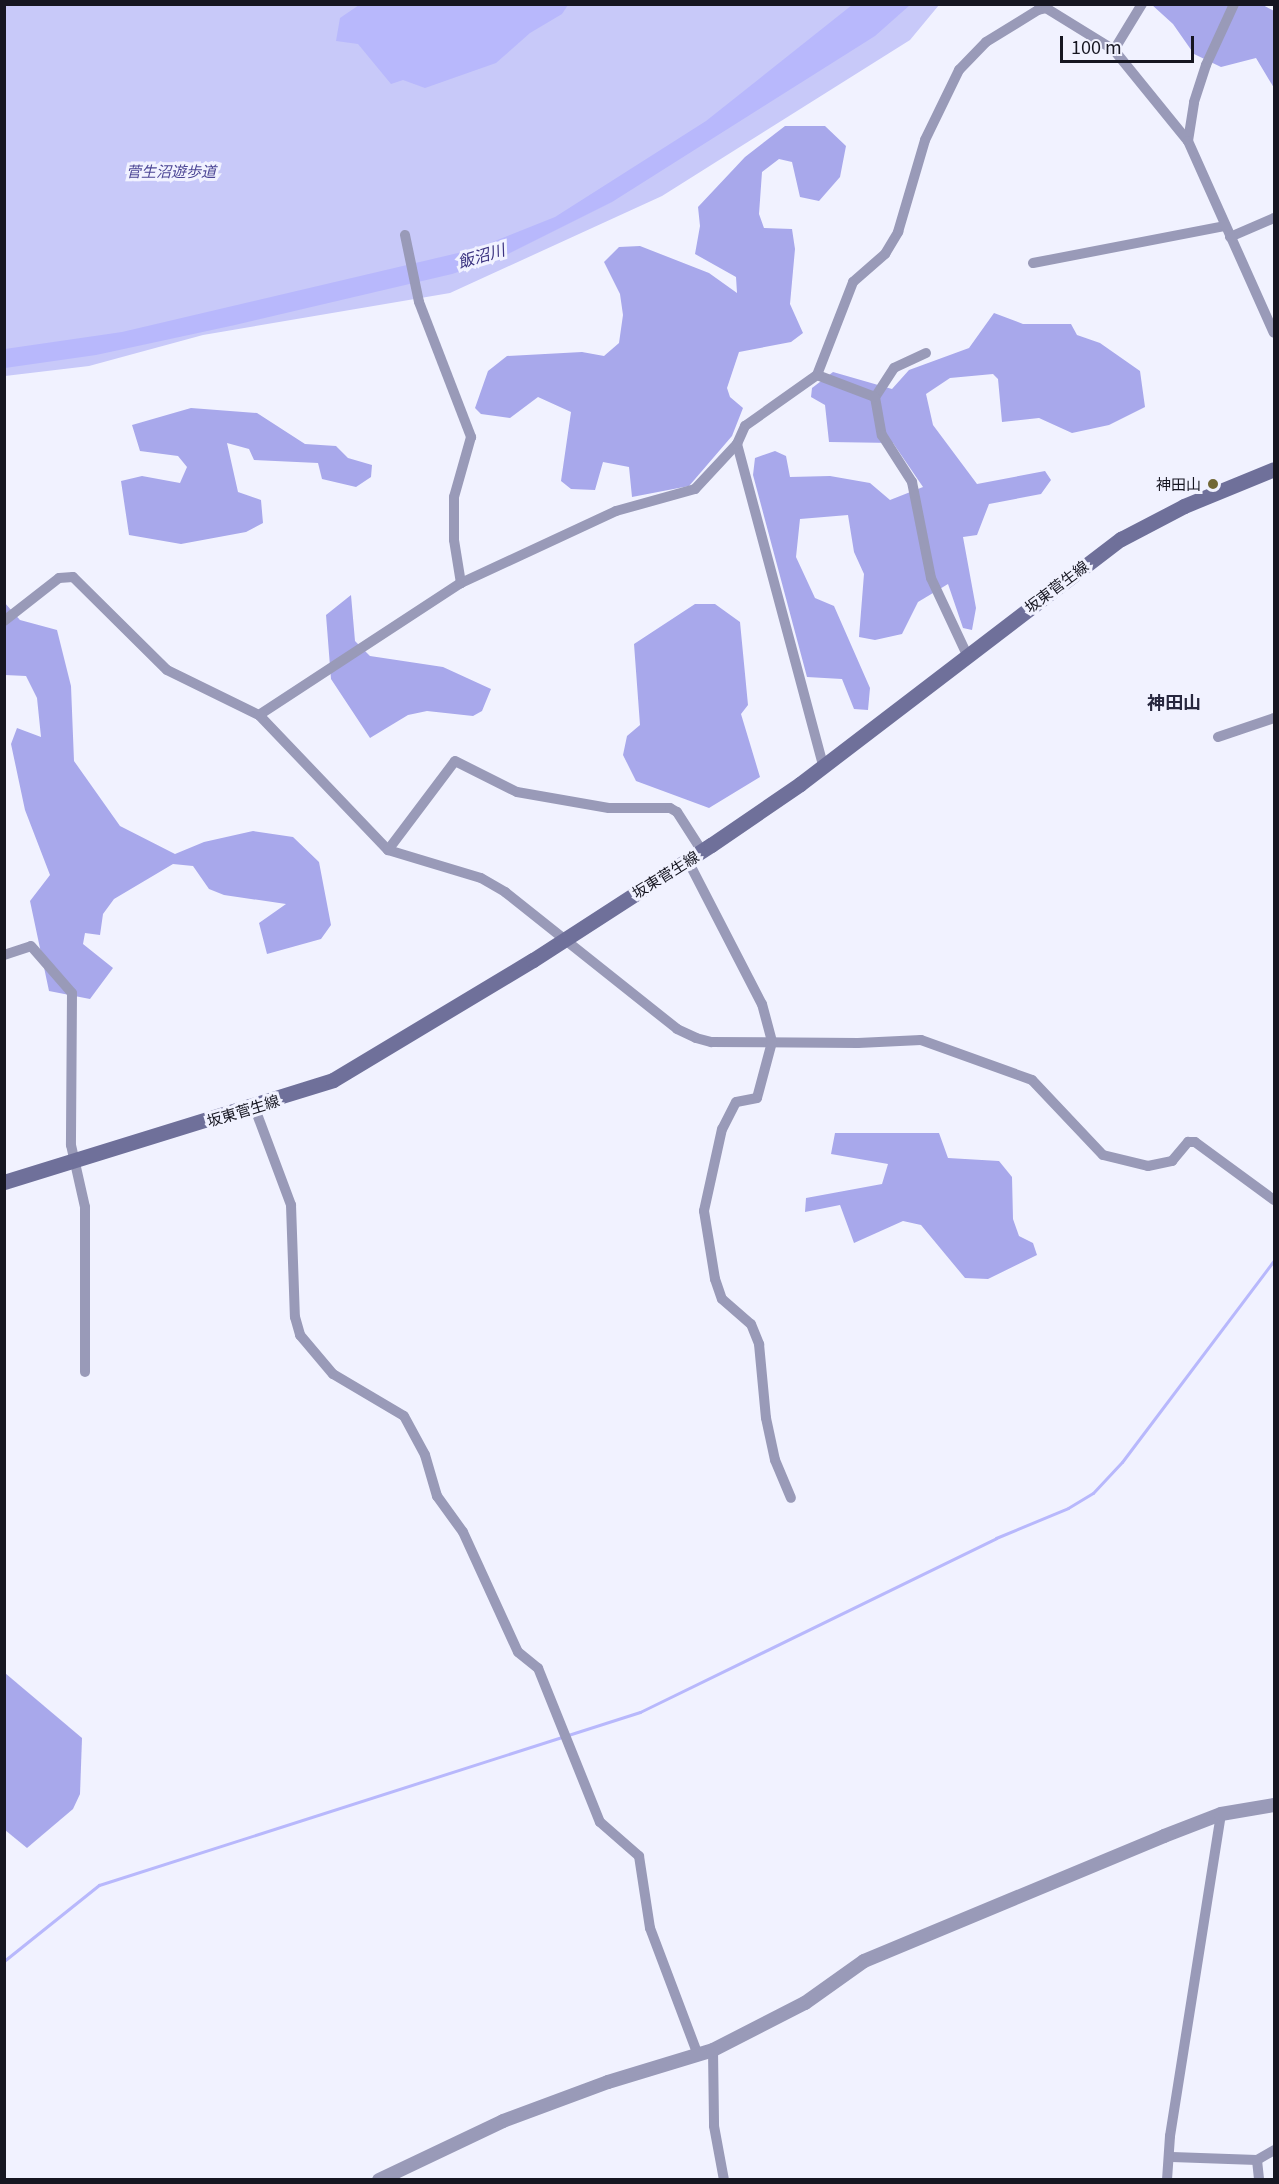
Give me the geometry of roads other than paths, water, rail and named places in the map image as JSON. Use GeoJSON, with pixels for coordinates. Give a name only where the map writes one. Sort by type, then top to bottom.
{"type":"FeatureCollection","features":[{"type":"Feature","properties":{"kind":"main road","name":"坂東菅生線"},"geometry":{"type":"LineString","coordinates":[[4,1182],[333,1080],[702,851],[823,766],[1121,539],[1196,500],[1275,469]]}},
{"type":"Feature","properties":{"kind":"street"},"geometry":{"type":"LineString","coordinates":[[1114,50],[1142,4]]}},
{"type":"Feature","properties":{"kind":"street"},"geometry":{"type":"LineString","coordinates":[[1188,141],[1194,102],[1206,65],[1234,4]]}},
{"type":"Feature","properties":{"kind":"street"},"geometry":{"type":"LineString","coordinates":[[259,715],[461,583],[616,511],[695,489],[737,444],[745,426],[762,411],[817,375],[853,282],[885,254],[898,232],[925,140],[959,70],[986,42],[1046,8],[1114,50],[1188,141],[1275,333]]}},
{"type":"Feature","properties":{"kind":"street"},"geometry":{"type":"LineString","coordinates":[[1230,237],[1275,218]]}},
{"type":"Feature","properties":{"kind":"street"},"geometry":{"type":"LineString","coordinates":[[1033,264],[1225,226]]}},
{"type":"Feature","properties":{"kind":"street"},"geometry":{"type":"LineString","coordinates":[[406,238],[419,302],[471,437],[454,497],[454,540],[461,583]]}},
{"type":"Feature","properties":{"kind":"street"},"geometry":{"type":"LineString","coordinates":[[926,353],[904,360],[886,375],[875,397],[882,435],[912,482],[931,578],[967,655]]}},
{"type":"Feature","properties":{"kind":"street"},"geometry":{"type":"LineString","coordinates":[[817,375],[875,397]]}},
{"type":"Feature","properties":{"kind":"street"},"geometry":{"type":"LineString","coordinates":[[737,444],[823,766]]}},
{"type":"Feature","properties":{"kind":"street"},"geometry":{"type":"LineString","coordinates":[[4,621],[59,578],[74,578],[167,670],[259,715],[388,850],[482,878],[677,1029],[711,1042],[921,1040],[1032,1080],[1103,1155],[1148,1166],[1172,1161],[1188,1142],[1195,1142],[1275,1200]]}},
{"type":"Feature","properties":{"kind":"street"},"geometry":{"type":"LineString","coordinates":[[1218,737],[1275,718]]}},
{"type":"Feature","properties":{"kind":"street"},"geometry":{"type":"LineString","coordinates":[[388,850],[455,761],[517,792],[609,808],[670,808],[677,812],[702,851]]}},
{"type":"Feature","properties":{"kind":"street"},"geometry":{"type":"LineString","coordinates":[[687,859],[762,1004],[772,1042],[758,1098],[736,1102],[722,1129],[704,1211],[714,1279],[722,1299],[751,1324],[759,1344],[766,1418],[775,1460],[791,1498]]}},
{"type":"Feature","properties":{"kind":"street"},"geometry":{"type":"LineString","coordinates":[[4,955],[31,946],[72,993],[69,1058],[75,1160],[85,1207],[85,1372]]}},
{"type":"Feature","properties":{"kind":"street"},"geometry":{"type":"LineString","coordinates":[[254,1106],[291,1205],[295,1317],[300,1335],[333,1374],[404,1416],[425,1455],[437,1496],[463,1532],[518,1652],[538,1668],[600,1822],[639,1856],[650,1928],[698,2055]]}},
{"type":"Feature","properties":{"kind":"street"},"geometry":{"type":"LineString","coordinates":[[379,2180],[503,2121],[608,2082],[713,2050],[805,2003],[864,1961],[1221,1814],[1275,1805]]}},
{"type":"Feature","properties":{"kind":"street"},"geometry":{"type":"LineString","coordinates":[[1167,2180],[1172,2157],[1170,2136],[1221,1814]]}},
{"type":"Feature","properties":{"kind":"street"},"geometry":{"type":"LineString","coordinates":[[713,2050],[714,2126],[724,2180]]}},
{"type":"Feature","properties":{"kind":"street"},"geometry":{"type":"LineString","coordinates":[[1172,2157],[1257,2160],[1275,2150]]}},
{"type":"Feature","properties":{"kind":"street"},"geometry":{"type":"LineString","coordinates":[[1257,2160],[1259,2180]]}},
{"type":"Feature","properties":{"kind":"water"},"geometry":{"type":"Polygon","coordinates":[[[359,5],[568,5],[562,14],[530,33],[496,63],[425,88],[403,80],[391,84],[358,44],[336,41],[340,18],[359,5]]]}},
{"type":"Feature","properties":{"kind":"water","name":"飯沼川"},"geometry":{"type":"Polygon","coordinates":[[[852,5],[910,5],[875,36],[612,202],[500,258],[452,274],[235,325],[96,355],[5,368],[5,349],[122,332],[475,249],[555,217],[706,121],[852,5]]]}},
{"type":"Feature","properties":{"kind":"waterway"},"geometry":{"type":"LineString","coordinates":[[4,1961],[99,1885],[640,1712],[996,1538],[1068,1508],[1093,1493],[1122,1462],[1274,1260]]}},
{"type":"Feature","properties":{"kind":"place","name":"神田山"},"geometry":{"type":"Point","coordinates":[1213,484]}},
{"type":"Feature","properties":{"kind":"district","name":"神田山"},"geometry":{"type":"Point","coordinates":[1174,701]}},
{"type":"Feature","properties":{"kind":"park label","name":"菅生沼遊歩道"},"geometry":{"type":"Point","coordinates":[171,171]}}]}
